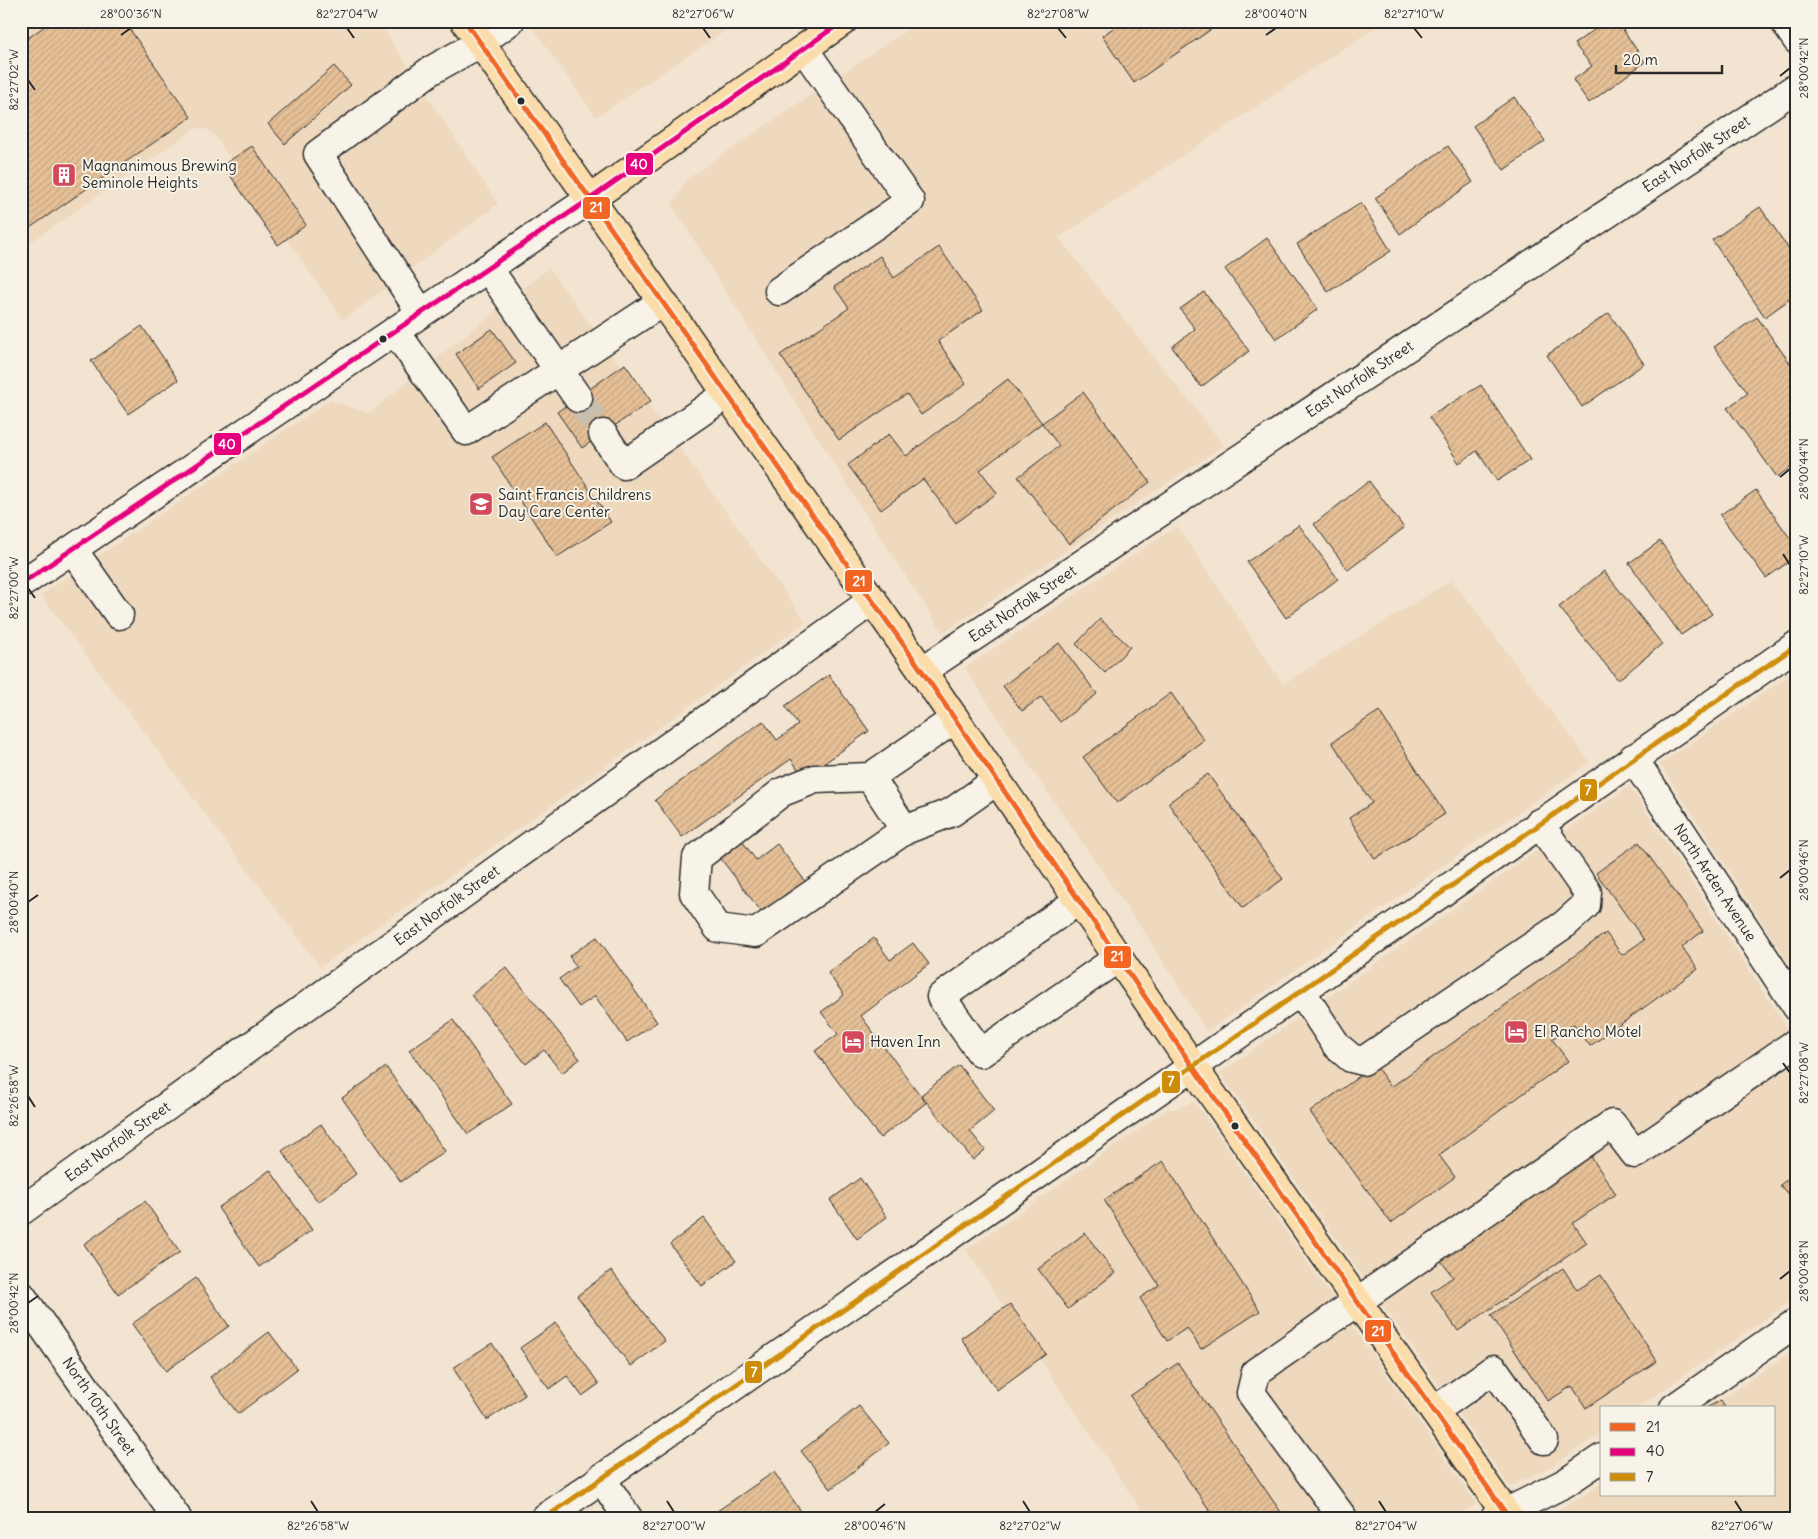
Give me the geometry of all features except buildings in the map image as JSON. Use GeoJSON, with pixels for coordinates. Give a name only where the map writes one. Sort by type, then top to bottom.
{"type":"FeatureCollection","features":[{"type":"Feature","properties":{"kind":"main road"},"geometry":{"type":"LineString","coordinates":[[590,199],[843,21]]}},
{"type":"Feature","properties":{"kind":"main road"},"geometry":{"type":"LineString","coordinates":[[473,32],[922,671],[1193,1067],[1434,1411],[1503,1516]]}},
{"type":"Feature","properties":{"kind":"street"},"geometry":{"type":"LineString","coordinates":[[421,314],[318,154],[430,71],[473,32],[510,21]]}},
{"type":"Feature","properties":{"kind":"street"},"geometry":{"type":"LineString","coordinates":[[1784,21],[1797,40]]}},
{"type":"Feature","properties":{"kind":"street"},"geometry":{"type":"LineString","coordinates":[[779,291],[910,200],[804,49]]}},
{"type":"Feature","properties":{"kind":"street","name":"East Norfolk Street"},"geometry":{"type":"LineString","coordinates":[[922,671],[1797,87]]}},
{"type":"Feature","properties":{"kind":"street"},"geometry":{"type":"LineString","coordinates":[[21,584],[590,199]]}},
{"type":"Feature","properties":{"kind":"street"},"geometry":{"type":"LineString","coordinates":[[488,268],[578,398]]}},
{"type":"Feature","properties":{"kind":"street"},"geometry":{"type":"LineString","coordinates":[[395,331],[466,432],[662,302]]}},
{"type":"Feature","properties":{"kind":"street"},"geometry":{"type":"LineString","coordinates":[[602,434],[624,465],[727,394]]}},
{"type":"Feature","properties":{"kind":"street"},"geometry":{"type":"LineString","coordinates":[[73,550],[119,615]]}},
{"type":"Feature","properties":{"kind":"street","name":"East Norfolk Street"},"geometry":{"type":"LineString","coordinates":[[21,1212],[872,600]]}},
{"type":"Feature","properties":{"kind":"street"},"geometry":{"type":"LineString","coordinates":[[545,1518],[1193,1067],[1539,823],[1797,645]]}},
{"type":"Feature","properties":{"kind":"street"},"geometry":{"type":"LineString","coordinates":[[955,719],[870,777],[815,779],[782,792],[696,858],[694,893],[718,928],[756,933],[905,830],[952,812],[996,781]]}},
{"type":"Feature","properties":{"kind":"street","name":"North Arden Avenue"},"geometry":{"type":"LineString","coordinates":[[1633,758],[1797,1007]]}},
{"type":"Feature","properties":{"kind":"street"},"geometry":{"type":"LineString","coordinates":[[870,777],[905,830]]}},
{"type":"Feature","properties":{"kind":"street"},"geometry":{"type":"LineString","coordinates":[[1301,991],[1337,1046],[1351,1058],[1363,1061],[1565,924],[1586,905],[1587,892],[1539,823]]}},
{"type":"Feature","properties":{"kind":"street"},"geometry":{"type":"LineString","coordinates":[[1078,900],[941,997],[981,1053],[1118,958]]}},
{"type":"Feature","properties":{"kind":"street"},"geometry":{"type":"LineString","coordinates":[[1343,1518],[1251,1392],[1256,1372],[1358,1303],[1612,1124],[1635,1154],[1797,1042]]}},
{"type":"Feature","properties":{"kind":"street","name":"North 10th Street"},"geometry":{"type":"LineString","coordinates":[[21,1295],[177,1518]]}},
{"type":"Feature","properties":{"kind":"street"},"geometry":{"type":"LineString","coordinates":[[1677,1406],[1797,1322]]}},
{"type":"Feature","properties":{"kind":"street"},"geometry":{"type":"LineString","coordinates":[[1434,1411],[1494,1369],[1544,1440]]}},
{"type":"Feature","properties":{"kind":"street"},"geometry":{"type":"LineString","coordinates":[[1503,1516],[1566,1483],[1600,1459]]}},
{"type":"Feature","properties":{"kind":"street"},"geometry":{"type":"LineString","coordinates":[[601,1478],[628,1518]]}},
{"type":"Feature","properties":{"kind":"shaded area"},"geometry":{"type":"Polygon","coordinates":[[[21,21],[378,21],[498,204],[343,320],[214,135],[206,129],[196,128],[21,249],[21,21]]]}},
{"type":"Feature","properties":{"kind":"shaded area"},"geometry":{"type":"Polygon","coordinates":[[[528,21],[740,21],[596,117],[528,21]]]}},
{"type":"Feature","properties":{"kind":"shaded area"},"geometry":{"type":"Polygon","coordinates":[[[920,21],[1385,21],[1059,238],[1224,445],[943,633],[873,526],[672,205],[687,179],[920,21]]]}},
{"type":"Feature","properties":{"kind":"shaded area"},"geometry":{"type":"Polygon","coordinates":[[[549,268],[806,622],[559,800],[320,967],[41,595],[330,400],[369,413],[549,268]]]}},
{"type":"Feature","properties":{"kind":"shaded area"},"geometry":{"type":"Polygon","coordinates":[[[1177,526],[1283,684],[1452,580],[1590,762],[1207,1032],[1152,944],[965,668],[1177,526]]]}},
{"type":"Feature","properties":{"kind":"shaded area"},"geometry":{"type":"Polygon","coordinates":[[[1797,670],[1797,976],[1660,764],[1797,670]]]}},
{"type":"Feature","properties":{"kind":"shaded area"},"geometry":{"type":"Polygon","coordinates":[[[1629,786],[1797,1043],[1797,1297],[1640,1406],[1600,1406],[1600,1433],[1554,1465],[1510,1487],[1220,1073],[1629,786]]]}},
{"type":"Feature","properties":{"kind":"shaded area"},"geometry":{"type":"Polygon","coordinates":[[[1195,1102],[1477,1504],[1451,1518],[1147,1518],[966,1250],[1169,1108],[1171,1110],[1195,1102]]]}},
{"type":"Feature","properties":{"kind":"shaded area"},"geometry":{"type":"Polygon","coordinates":[[[1797,1347],[1797,1518],[1542,1518],[1577,1500],[1600,1484],[1600,1496],[1776,1496],[1776,1406],[1713,1406],[1797,1347]]]}},
{"type":"Feature","properties":{"kind":"tunnel"},"geometry":{"type":"LineString","coordinates":[[578,398],[603,434]]}},
{"type":"Feature","properties":{"kind":"transit line","name":"21"},"geometry":{"type":"LineString","coordinates":[[465,21],[922,671],[1193,1067],[1509,1518]]}},
{"type":"Feature","properties":{"kind":"transit line","name":"40"},"geometry":{"type":"LineString","coordinates":[[21,584],[590,199],[843,21]]}},
{"type":"Feature","properties":{"kind":"transit line","name":"7"},"geometry":{"type":"LineString","coordinates":[[545,1518],[1797,645]]}},
{"type":"Feature","properties":{"kind":"place","name":"Magnanimous Brewing Seminole Heights"},"geometry":{"type":"Point","coordinates":[64,175]}},
{"type":"Feature","properties":{"kind":"place","name":"Saint Francis Childrens Day Care Center"},"geometry":{"type":"Point","coordinates":[481,504]}},
{"type":"Feature","properties":{"kind":"place","name":"El Rancho Motel"},"geometry":{"type":"Point","coordinates":[1516,1032]}},
{"type":"Feature","properties":{"kind":"place","name":"Haven Inn"},"geometry":{"type":"Point","coordinates":[853,1042]}}]}
